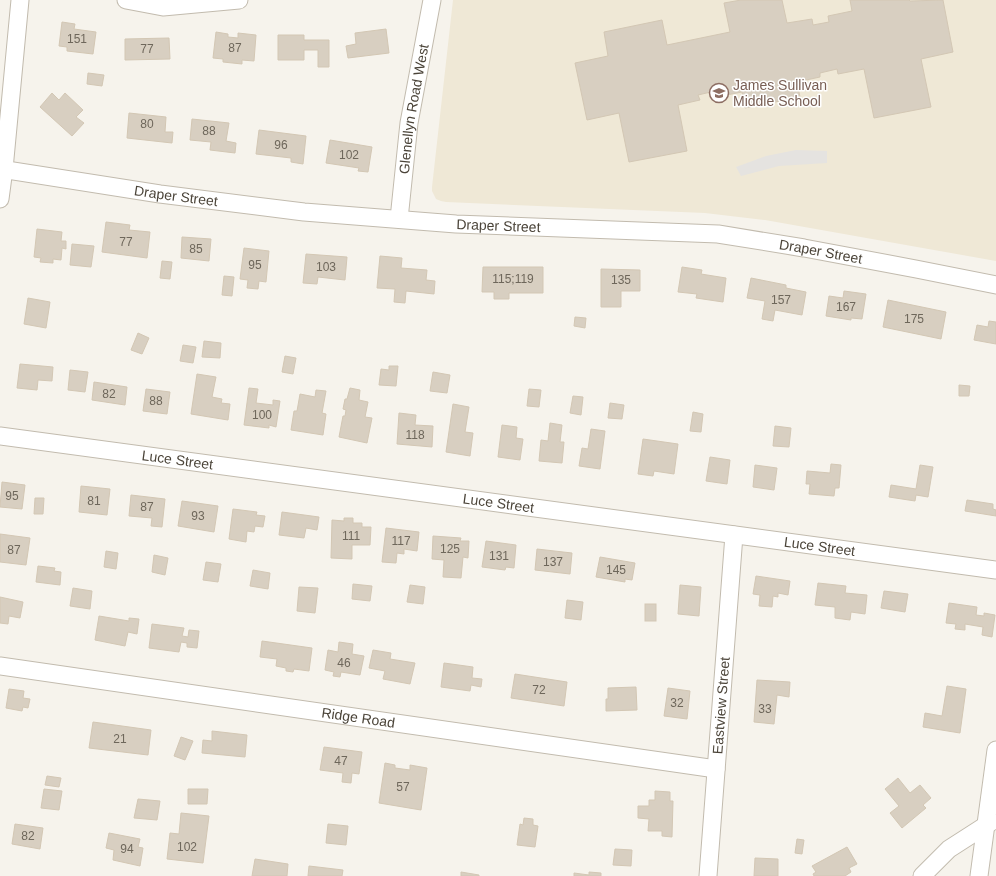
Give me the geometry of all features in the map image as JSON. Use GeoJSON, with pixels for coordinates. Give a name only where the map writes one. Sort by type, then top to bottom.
{"type":"FeatureCollection","features":[{"type":"Feature","properties":{"kind":"street"},"geometry":{"type":"LineString","coordinates":[[0,198],[20,0]]}},
{"type":"Feature","properties":{"kind":"street"},"geometry":{"type":"LineString","coordinates":[[126,0],[163,7],[239,0]]}},
{"type":"Feature","properties":{"kind":"street","name":"Glenellyn Road West"},"geometry":{"type":"LineString","coordinates":[[399,219],[408,123],[432,0]]}},
{"type":"Feature","properties":{"kind":"street","name":"Draper Street"},"geometry":{"type":"LineString","coordinates":[[2,169],[160,194],[304,212],[456,224],[718,234],[804,248],[996,285]]}},
{"type":"Feature","properties":{"kind":"street","name":"Luce Street"},"geometry":{"type":"LineString","coordinates":[[0,436],[996,570]]}},
{"type":"Feature","properties":{"kind":"street","name":"Eastview Street"},"geometry":{"type":"LineString","coordinates":[[708,876],[734,535]]}},
{"type":"Feature","properties":{"kind":"street","name":"Ridge Road"},"geometry":{"type":"LineString","coordinates":[[0,666],[716,769]]}},
{"type":"Feature","properties":{"kind":"street"},"geometry":{"type":"LineString","coordinates":[[979,876],[991,822],[996,750]]}},
{"type":"Feature","properties":{"kind":"street"},"geometry":{"type":"LineString","coordinates":[[922,876],[949,849],[991,822]]}},
{"type":"Feature","properties":{"kind":"shaded area","name":"James Sullivan Middle School"},"geometry":{"type":"Polygon","coordinates":[[[453,0],[996,0],[996,261],[765,220],[705,213],[446,202],[436,199],[432,191],[432,187],[453,0]]]}},
{"type":"Feature","properties":{"kind":"shaded area"},"geometry":{"type":"Polygon","coordinates":[[[796,150],[827,151],[827,163],[779,166],[741,176],[736,167],[766,156],[796,150]]]}},
{"type":"Feature","properties":{"kind":"building"},"geometry":{"type":"Polygon","coordinates":[[[741,0],[782,0],[787,23],[812,19],[813,25],[829,22],[828,16],[852,11],[850,0],[943,0],[953,52],[921,59],[931,107],[874,118],[864,69],[838,74],[837,69],[820,73],[820,77],[797,82],[800,97],[745,108],[742,92],[716,97],[715,91],[698,95],[700,100],[678,105],[687,151],[629,162],[619,113],[587,120],[575,63],[608,56],[604,32],[662,20],[667,45],[730,32],[724,3],[741,0]]]}},
{"type":"Feature","properties":{"kind":"building"},"geometry":{"type":"Polygon","coordinates":[[[62,22],[75,24],[74,29],[96,32],[93,54],[67,51],[67,47],[59,46],[62,22]]]}},
{"type":"Feature","properties":{"kind":"building"},"geometry":{"type":"Polygon","coordinates":[[[386,29],[389,53],[348,58],[346,46],[356,44],[355,33],[386,29]]]}},
{"type":"Feature","properties":{"kind":"building"},"geometry":{"type":"Polygon","coordinates":[[[216,32],[228,34],[228,37],[238,38],[238,33],[256,35],[254,61],[242,60],[242,64],[223,62],[223,59],[213,58],[216,32]]]}},
{"type":"Feature","properties":{"kind":"building"},"geometry":{"type":"Polygon","coordinates":[[[278,35],[304,35],[304,40],[329,40],[329,67],[318,67],[318,50],[304,50],[304,60],[278,60],[278,35]]]}},
{"type":"Feature","properties":{"kind":"building"},"geometry":{"type":"Polygon","coordinates":[[[169,38],[170,59],[125,60],[125,39],[169,38]]]}},
{"type":"Feature","properties":{"kind":"building"},"geometry":{"type":"Polygon","coordinates":[[[88,73],[104,75],[102,86],[87,84],[88,73]]]}},
{"type":"Feature","properties":{"kind":"building"},"geometry":{"type":"Polygon","coordinates":[[[52,93],[59,100],[65,93],[83,110],[76,117],[84,123],[72,136],[40,107],[52,93]]]}},
{"type":"Feature","properties":{"kind":"building"},"geometry":{"type":"Polygon","coordinates":[[[129,113],[166,117],[165,132],[173,132],[172,143],[127,138],[129,113]]]}},
{"type":"Feature","properties":{"kind":"building"},"geometry":{"type":"Polygon","coordinates":[[[192,119],[229,123],[226,141],[236,143],[235,153],[210,150],[211,142],[190,140],[192,119]]]}},
{"type":"Feature","properties":{"kind":"building"},"geometry":{"type":"Polygon","coordinates":[[[259,130],[306,136],[303,164],[291,162],[291,158],[256,154],[259,130]]]}},
{"type":"Feature","properties":{"kind":"building"},"geometry":{"type":"Polygon","coordinates":[[[330,140],[372,147],[368,172],[358,171],[359,168],[326,163],[330,140]]]}},
{"type":"Feature","properties":{"kind":"building"},"geometry":{"type":"Polygon","coordinates":[[[106,222],[130,225],[129,230],[150,232],[147,258],[102,252],[106,222]]]}},
{"type":"Feature","properties":{"kind":"building"},"geometry":{"type":"Polygon","coordinates":[[[37,229],[62,232],[61,241],[66,241],[66,249],[62,248],[61,260],[53,259],[53,263],[40,262],[41,258],[34,257],[37,229]]]}},
{"type":"Feature","properties":{"kind":"building"},"geometry":{"type":"Polygon","coordinates":[[[182,237],[211,239],[209,261],[181,258],[182,237]]]}},
{"type":"Feature","properties":{"kind":"building"},"geometry":{"type":"Polygon","coordinates":[[[72,244],[94,246],[91,267],[70,265],[72,244]]]}},
{"type":"Feature","properties":{"kind":"building"},"geometry":{"type":"Polygon","coordinates":[[[244,248],[269,251],[266,282],[259,281],[258,289],[247,288],[248,280],[240,279],[244,248]]]}},
{"type":"Feature","properties":{"kind":"building"},"geometry":{"type":"Polygon","coordinates":[[[306,254],[347,257],[345,280],[318,277],[317,284],[303,283],[306,254]]]}},
{"type":"Feature","properties":{"kind":"building"},"geometry":{"type":"Polygon","coordinates":[[[380,256],[402,258],[401,268],[427,270],[426,280],[435,281],[434,294],[406,291],[405,303],[394,302],[395,289],[377,288],[380,256]]]}},
{"type":"Feature","properties":{"kind":"building"},"geometry":{"type":"Polygon","coordinates":[[[162,261],[172,262],[170,279],[160,278],[162,261]]]}},
{"type":"Feature","properties":{"kind":"building"},"geometry":{"type":"Polygon","coordinates":[[[483,267],[543,267],[543,293],[509,293],[509,299],[494,299],[494,292],[482,292],[483,267]]]}},
{"type":"Feature","properties":{"kind":"building"},"geometry":{"type":"Polygon","coordinates":[[[682,267],[702,270],[701,274],[726,278],[723,302],[696,298],[697,294],[678,292],[682,267]]]}},
{"type":"Feature","properties":{"kind":"building"},"geometry":{"type":"Polygon","coordinates":[[[601,269],[640,270],[640,291],[621,291],[621,307],[601,307],[601,269]]]}},
{"type":"Feature","properties":{"kind":"building"},"geometry":{"type":"Polygon","coordinates":[[[224,276],[234,277],[232,296],[222,295],[224,276]]]}},
{"type":"Feature","properties":{"kind":"building"},"geometry":{"type":"Polygon","coordinates":[[[751,278],[786,285],[786,288],[806,292],[802,315],[775,310],[773,321],[762,319],[765,301],[747,298],[751,278]]]}},
{"type":"Feature","properties":{"kind":"building"},"geometry":{"type":"Polygon","coordinates":[[[844,291],[866,294],[862,319],[851,318],[851,320],[826,316],[829,296],[843,298],[844,291]]]}},
{"type":"Feature","properties":{"kind":"building"},"geometry":{"type":"Polygon","coordinates":[[[28,298],[50,302],[46,328],[24,324],[28,298]]]}},
{"type":"Feature","properties":{"kind":"building"},"geometry":{"type":"Polygon","coordinates":[[[888,300],[946,312],[941,339],[883,327],[888,300]]]}},
{"type":"Feature","properties":{"kind":"building"},"geometry":{"type":"Polygon","coordinates":[[[575,317],[586,318],[585,328],[574,326],[575,317]]]}},
{"type":"Feature","properties":{"kind":"building"},"geometry":{"type":"Polygon","coordinates":[[[989,321],[996,322],[996,344],[974,340],[977,325],[988,327],[989,321]]]}},
{"type":"Feature","properties":{"kind":"building"},"geometry":{"type":"Polygon","coordinates":[[[138,333],[149,338],[142,354],[131,350],[138,333]]]}},
{"type":"Feature","properties":{"kind":"building"},"geometry":{"type":"Polygon","coordinates":[[[204,341],[221,343],[220,358],[202,357],[204,341]]]}},
{"type":"Feature","properties":{"kind":"building"},"geometry":{"type":"Polygon","coordinates":[[[183,345],[196,347],[193,363],[180,361],[183,345]]]}},
{"type":"Feature","properties":{"kind":"building"},"geometry":{"type":"Polygon","coordinates":[[[285,356],[296,358],[293,374],[282,372],[285,356]]]}},
{"type":"Feature","properties":{"kind":"building"},"geometry":{"type":"Polygon","coordinates":[[[20,364],[53,367],[52,381],[38,380],[37,390],[17,388],[20,364]]]}},
{"type":"Feature","properties":{"kind":"building"},"geometry":{"type":"Polygon","coordinates":[[[389,366],[398,366],[396,386],[379,385],[381,369],[389,370],[389,366]]]}},
{"type":"Feature","properties":{"kind":"building"},"geometry":{"type":"Polygon","coordinates":[[[70,370],[88,372],[85,392],[68,390],[70,370]]]}},
{"type":"Feature","properties":{"kind":"building"},"geometry":{"type":"Polygon","coordinates":[[[433,372],[450,375],[447,393],[430,391],[433,372]]]}},
{"type":"Feature","properties":{"kind":"building"},"geometry":{"type":"Polygon","coordinates":[[[197,374],[216,377],[212,397],[222,399],[221,403],[230,404],[228,420],[191,414],[197,374]]]}},
{"type":"Feature","properties":{"kind":"building"},"geometry":{"type":"Polygon","coordinates":[[[94,382],[127,387],[125,405],[92,400],[94,382]]]}},
{"type":"Feature","properties":{"kind":"building"},"geometry":{"type":"Polygon","coordinates":[[[959,385],[970,386],[969,396],[959,396],[959,385]]]}},
{"type":"Feature","properties":{"kind":"building"},"geometry":{"type":"Polygon","coordinates":[[[249,388],[258,389],[256,403],[273,405],[273,400],[280,401],[276,427],[269,425],[269,428],[244,425],[249,388]]]}},
{"type":"Feature","properties":{"kind":"building"},"geometry":{"type":"Polygon","coordinates":[[[350,388],[360,390],[359,400],[368,402],[365,417],[372,418],[367,443],[339,437],[343,416],[345,416],[346,410],[343,409],[345,399],[347,399],[350,388]]]}},
{"type":"Feature","properties":{"kind":"building"},"geometry":{"type":"Polygon","coordinates":[[[146,389],[170,392],[167,414],[143,411],[146,389]]]}},
{"type":"Feature","properties":{"kind":"building"},"geometry":{"type":"Polygon","coordinates":[[[529,389],[541,390],[539,407],[527,406],[529,389]]]}},
{"type":"Feature","properties":{"kind":"building"},"geometry":{"type":"Polygon","coordinates":[[[316,390],[326,391],[322,413],[326,414],[323,435],[291,430],[294,411],[297,411],[300,394],[315,397],[316,390]]]}},
{"type":"Feature","properties":{"kind":"building"},"geometry":{"type":"Polygon","coordinates":[[[573,396],[583,397],[581,415],[570,413],[573,396]]]}},
{"type":"Feature","properties":{"kind":"building"},"geometry":{"type":"Polygon","coordinates":[[[610,403],[624,405],[622,419],[608,418],[610,403]]]}},
{"type":"Feature","properties":{"kind":"building"},"geometry":{"type":"Polygon","coordinates":[[[453,404],[469,407],[465,432],[473,433],[470,456],[446,452],[453,404]]]}},
{"type":"Feature","properties":{"kind":"building"},"geometry":{"type":"Polygon","coordinates":[[[693,412],[703,414],[701,432],[690,431],[693,412]]]}},
{"type":"Feature","properties":{"kind":"building"},"geometry":{"type":"Polygon","coordinates":[[[399,413],[416,415],[415,425],[433,426],[432,447],[397,444],[399,413]]]}},
{"type":"Feature","properties":{"kind":"building"},"geometry":{"type":"Polygon","coordinates":[[[550,423],[562,425],[560,442],[564,442],[562,463],[539,461],[541,440],[548,441],[550,423]]]}},
{"type":"Feature","properties":{"kind":"building"},"geometry":{"type":"Polygon","coordinates":[[[502,425],[517,427],[516,438],[523,439],[520,460],[498,457],[502,425]]]}},
{"type":"Feature","properties":{"kind":"building"},"geometry":{"type":"Polygon","coordinates":[[[775,426],[791,428],[789,447],[773,446],[775,426]]]}},
{"type":"Feature","properties":{"kind":"building"},"geometry":{"type":"Polygon","coordinates":[[[591,429],[605,431],[600,469],[579,466],[582,448],[588,449],[591,429]]]}},
{"type":"Feature","properties":{"kind":"building"},"geometry":{"type":"Polygon","coordinates":[[[643,439],[678,444],[674,474],[654,471],[653,476],[638,474],[643,439]]]}},
{"type":"Feature","properties":{"kind":"building"},"geometry":{"type":"Polygon","coordinates":[[[710,457],[730,460],[727,484],[706,481],[710,457]]]}},
{"type":"Feature","properties":{"kind":"building"},"geometry":{"type":"Polygon","coordinates":[[[831,464],[841,465],[839,488],[835,488],[834,496],[809,494],[810,484],[806,484],[807,471],[830,473],[831,464]]]}},
{"type":"Feature","properties":{"kind":"building"},"geometry":{"type":"Polygon","coordinates":[[[755,465],[777,468],[774,490],[753,487],[755,465]]]}},
{"type":"Feature","properties":{"kind":"building"},"geometry":{"type":"Polygon","coordinates":[[[920,465],[933,467],[928,497],[916,495],[915,501],[889,497],[891,485],[916,489],[920,465]]]}},
{"type":"Feature","properties":{"kind":"building"},"geometry":{"type":"Polygon","coordinates":[[[2,482],[25,485],[22,509],[0,507],[2,482]]]}},
{"type":"Feature","properties":{"kind":"building"},"geometry":{"type":"Polygon","coordinates":[[[81,486],[110,489],[107,515],[79,512],[81,486]]]}},
{"type":"Feature","properties":{"kind":"building"},"geometry":{"type":"Polygon","coordinates":[[[131,495],[165,499],[162,527],[151,526],[152,518],[129,516],[131,495]]]}},
{"type":"Feature","properties":{"kind":"building"},"geometry":{"type":"Polygon","coordinates":[[[35,498],[44,498],[43,514],[34,514],[35,498]]]}},
{"type":"Feature","properties":{"kind":"building"},"geometry":{"type":"Polygon","coordinates":[[[967,500],[993,504],[993,509],[996,510],[996,516],[965,511],[967,500]]]}},
{"type":"Feature","properties":{"kind":"building"},"geometry":{"type":"Polygon","coordinates":[[[182,501],[218,506],[214,532],[178,526],[182,501]]]}},
{"type":"Feature","properties":{"kind":"building"},"geometry":{"type":"Polygon","coordinates":[[[233,509],[257,512],[256,515],[265,516],[263,527],[255,526],[254,532],[247,531],[246,542],[229,539],[233,509]]]}},
{"type":"Feature","properties":{"kind":"building"},"geometry":{"type":"Polygon","coordinates":[[[282,512],[319,517],[317,530],[306,528],[304,538],[279,535],[282,512]]]}},
{"type":"Feature","properties":{"kind":"building"},"geometry":{"type":"Polygon","coordinates":[[[344,518],[353,518],[353,523],[362,523],[362,527],[371,527],[370,545],[352,545],[352,559],[331,558],[332,520],[344,521],[344,518]]]}},
{"type":"Feature","properties":{"kind":"building"},"geometry":{"type":"Polygon","coordinates":[[[386,528],[419,532],[417,551],[404,549],[404,554],[397,553],[396,563],[382,562],[386,528]]]}},
{"type":"Feature","properties":{"kind":"building"},"geometry":{"type":"Polygon","coordinates":[[[0,534],[30,538],[26,565],[0,562],[0,534]]]}},
{"type":"Feature","properties":{"kind":"building"},"geometry":{"type":"Polygon","coordinates":[[[433,536],[461,538],[460,541],[469,541],[468,558],[463,557],[461,578],[443,577],[444,560],[432,559],[433,536]]]}},
{"type":"Feature","properties":{"kind":"building"},"geometry":{"type":"Polygon","coordinates":[[[486,541],[516,545],[514,568],[506,567],[505,570],[482,567],[486,541]]]}},
{"type":"Feature","properties":{"kind":"building"},"geometry":{"type":"Polygon","coordinates":[[[537,549],[572,553],[570,574],[535,570],[537,549]]]}},
{"type":"Feature","properties":{"kind":"building"},"geometry":{"type":"Polygon","coordinates":[[[106,551],[118,553],[116,569],[104,567],[106,551]]]}},
{"type":"Feature","properties":{"kind":"building"},"geometry":{"type":"Polygon","coordinates":[[[154,555],[168,558],[165,575],[152,572],[154,555]]]}},
{"type":"Feature","properties":{"kind":"building"},"geometry":{"type":"Polygon","coordinates":[[[600,557],[635,563],[632,580],[625,579],[625,582],[596,577],[600,557]]]}},
{"type":"Feature","properties":{"kind":"building"},"geometry":{"type":"Polygon","coordinates":[[[206,562],[221,564],[218,582],[203,580],[206,562]]]}},
{"type":"Feature","properties":{"kind":"building"},"geometry":{"type":"Polygon","coordinates":[[[38,566],[55,568],[54,571],[61,572],[60,585],[36,582],[38,566]]]}},
{"type":"Feature","properties":{"kind":"building"},"geometry":{"type":"Polygon","coordinates":[[[253,570],[270,573],[268,589],[250,586],[253,570]]]}},
{"type":"Feature","properties":{"kind":"building"},"geometry":{"type":"Polygon","coordinates":[[[756,576],[790,581],[788,595],[778,593],[778,597],[773,596],[772,607],[759,606],[760,595],[753,594],[756,576]]]}},
{"type":"Feature","properties":{"kind":"building"},"geometry":{"type":"Polygon","coordinates":[[[818,583],[846,586],[845,593],[867,595],[865,614],[851,612],[850,620],[835,618],[835,607],[815,605],[818,583]]]}},
{"type":"Feature","properties":{"kind":"building"},"geometry":{"type":"Polygon","coordinates":[[[353,584],[372,586],[370,601],[352,599],[353,584]]]}},
{"type":"Feature","properties":{"kind":"building"},"geometry":{"type":"Polygon","coordinates":[[[410,585],[425,587],[423,604],[407,602],[410,585]]]}},
{"type":"Feature","properties":{"kind":"building"},"geometry":{"type":"Polygon","coordinates":[[[680,585],[701,587],[699,616],[678,614],[680,585]]]}},
{"type":"Feature","properties":{"kind":"building"},"geometry":{"type":"Polygon","coordinates":[[[299,587],[318,588],[315,613],[297,611],[299,587]]]}},
{"type":"Feature","properties":{"kind":"building"},"geometry":{"type":"Polygon","coordinates":[[[73,588],[92,591],[90,609],[70,606],[73,588]]]}},
{"type":"Feature","properties":{"kind":"building"},"geometry":{"type":"Polygon","coordinates":[[[884,591],[908,594],[905,612],[881,608],[884,591]]]}},
{"type":"Feature","properties":{"kind":"building"},"geometry":{"type":"Polygon","coordinates":[[[0,597],[23,602],[20,618],[9,616],[8,624],[0,623],[0,597]]]}},
{"type":"Feature","properties":{"kind":"building"},"geometry":{"type":"Polygon","coordinates":[[[567,600],[583,602],[581,620],[565,618],[567,600]]]}},
{"type":"Feature","properties":{"kind":"building"},"geometry":{"type":"Polygon","coordinates":[[[949,603],[977,607],[976,615],[984,616],[984,613],[995,615],[992,637],[982,635],[983,627],[965,624],[965,630],[955,629],[956,624],[946,623],[949,603]]]}},
{"type":"Feature","properties":{"kind":"building"},"geometry":{"type":"Polygon","coordinates":[[[645,604],[656,604],[656,621],[645,621],[645,604]]]}},
{"type":"Feature","properties":{"kind":"building"},"geometry":{"type":"Polygon","coordinates":[[[99,616],[129,621],[129,618],[139,619],[137,634],[128,632],[125,646],[95,640],[99,616]]]}},
{"type":"Feature","properties":{"kind":"building"},"geometry":{"type":"Polygon","coordinates":[[[152,624],[184,628],[182,636],[188,637],[189,630],[199,631],[197,648],[187,647],[187,643],[181,642],[179,652],[149,648],[152,624]]]}},
{"type":"Feature","properties":{"kind":"building"},"geometry":{"type":"Polygon","coordinates":[[[262,641],[312,648],[309,671],[294,669],[293,672],[286,671],[286,668],[276,666],[277,659],[260,657],[262,641]]]}},
{"type":"Feature","properties":{"kind":"building"},"geometry":{"type":"Polygon","coordinates":[[[339,642],[353,644],[352,654],[364,656],[360,675],[341,672],[340,677],[333,676],[334,672],[325,670],[328,650],[338,652],[339,642]]]}},
{"type":"Feature","properties":{"kind":"building"},"geometry":{"type":"Polygon","coordinates":[[[373,650],[391,653],[390,659],[415,663],[410,684],[383,679],[385,671],[369,668],[373,650]]]}},
{"type":"Feature","properties":{"kind":"building"},"geometry":{"type":"Polygon","coordinates":[[[444,663],[473,667],[472,678],[482,679],[481,687],[471,685],[470,691],[441,687],[444,663]]]}},
{"type":"Feature","properties":{"kind":"building"},"geometry":{"type":"Polygon","coordinates":[[[515,674],[567,682],[564,706],[511,698],[515,674]]]}},
{"type":"Feature","properties":{"kind":"building"},"geometry":{"type":"Polygon","coordinates":[[[757,680],[790,682],[789,697],[777,695],[774,724],[754,722],[757,680]]]}},
{"type":"Feature","properties":{"kind":"building"},"geometry":{"type":"Polygon","coordinates":[[[947,686],[966,689],[960,733],[923,727],[925,713],[942,716],[947,686]]]}},
{"type":"Feature","properties":{"kind":"building"},"geometry":{"type":"Polygon","coordinates":[[[636,687],[637,710],[606,711],[608,688],[636,687]]]}},
{"type":"Feature","properties":{"kind":"building"},"geometry":{"type":"Polygon","coordinates":[[[668,688],[690,691],[687,719],[664,716],[668,688]]]}},
{"type":"Feature","properties":{"kind":"building"},"geometry":{"type":"Polygon","coordinates":[[[9,689],[24,691],[23,698],[30,699],[28,708],[23,707],[22,711],[6,708],[9,689]]]}},
{"type":"Feature","properties":{"kind":"building"},"geometry":{"type":"Polygon","coordinates":[[[93,722],[151,730],[148,755],[89,748],[93,722]]]}},
{"type":"Feature","properties":{"kind":"building"},"geometry":{"type":"Polygon","coordinates":[[[212,731],[247,735],[245,757],[202,753],[203,740],[212,741],[212,731]]]}},
{"type":"Feature","properties":{"kind":"building"},"geometry":{"type":"Polygon","coordinates":[[[181,737],[193,741],[185,760],[174,756],[181,737]]]}},
{"type":"Feature","properties":{"kind":"building"},"geometry":{"type":"Polygon","coordinates":[[[324,747],[362,752],[359,774],[352,773],[351,783],[342,782],[343,773],[320,770],[324,747]]]}},
{"type":"Feature","properties":{"kind":"building"},"geometry":{"type":"Polygon","coordinates":[[[385,763],[395,765],[395,768],[410,770],[410,765],[427,768],[421,810],[379,803],[385,763]]]}},
{"type":"Feature","properties":{"kind":"building"},"geometry":{"type":"Polygon","coordinates":[[[47,776],[61,778],[59,787],[45,785],[47,776]]]}},
{"type":"Feature","properties":{"kind":"building"},"geometry":{"type":"Polygon","coordinates":[[[898,778],[910,793],[920,785],[931,798],[923,805],[926,808],[902,828],[890,813],[899,806],[885,789],[898,778]]]}},
{"type":"Feature","properties":{"kind":"building"},"geometry":{"type":"Polygon","coordinates":[[[44,789],[62,791],[59,810],[41,808],[44,789]]]}},
{"type":"Feature","properties":{"kind":"building"},"geometry":{"type":"Polygon","coordinates":[[[188,789],[208,789],[207,804],[188,804],[188,789]]]}},
{"type":"Feature","properties":{"kind":"building"},"geometry":{"type":"Polygon","coordinates":[[[655,791],[670,792],[670,801],[673,801],[672,837],[662,836],[662,831],[648,831],[649,819],[638,818],[638,806],[649,806],[649,800],[655,800],[655,791]]]}},
{"type":"Feature","properties":{"kind":"building"},"geometry":{"type":"Polygon","coordinates":[[[138,799],[160,801],[157,820],[134,818],[138,799]]]}},
{"type":"Feature","properties":{"kind":"building"},"geometry":{"type":"Polygon","coordinates":[[[181,813],[209,816],[203,863],[167,859],[170,833],[179,834],[181,813]]]}},
{"type":"Feature","properties":{"kind":"building"},"geometry":{"type":"Polygon","coordinates":[[[524,818],[533,819],[533,825],[538,826],[535,847],[517,845],[520,824],[523,825],[524,818]]]}},
{"type":"Feature","properties":{"kind":"building"},"geometry":{"type":"Polygon","coordinates":[[[15,824],[43,828],[40,849],[12,844],[15,824]]]}},
{"type":"Feature","properties":{"kind":"building"},"geometry":{"type":"Polygon","coordinates":[[[328,824],[348,826],[346,845],[326,843],[328,824]]]}},
{"type":"Feature","properties":{"kind":"building"},"geometry":{"type":"Polygon","coordinates":[[[109,833],[140,839],[138,847],[143,848],[140,866],[113,860],[114,850],[106,848],[109,833]]]}},
{"type":"Feature","properties":{"kind":"building"},"geometry":{"type":"Polygon","coordinates":[[[797,839],[804,840],[802,854],[795,853],[797,839]]]}},
{"type":"Feature","properties":{"kind":"building"},"geometry":{"type":"Polygon","coordinates":[[[847,847],[857,864],[849,868],[851,872],[845,876],[814,876],[813,874],[816,872],[812,866],[847,847]]]}},
{"type":"Feature","properties":{"kind":"building"},"geometry":{"type":"Polygon","coordinates":[[[615,849],[632,850],[631,866],[613,865],[615,849]]]}},
{"type":"Feature","properties":{"kind":"building"},"geometry":{"type":"Polygon","coordinates":[[[755,858],[778,859],[778,876],[754,876],[755,858]]]}},
{"type":"Feature","properties":{"kind":"building"},"geometry":{"type":"Polygon","coordinates":[[[255,859],[288,864],[287,876],[252,876],[255,859]]]}},
{"type":"Feature","properties":{"kind":"building"},"geometry":{"type":"Polygon","coordinates":[[[309,866],[343,870],[342,876],[308,876],[309,866]]]}},
{"type":"Feature","properties":{"kind":"building"},"geometry":{"type":"Polygon","coordinates":[[[461,872],[479,875],[479,876],[461,876],[461,872]]]}},
{"type":"Feature","properties":{"kind":"building"},"geometry":{"type":"Polygon","coordinates":[[[589,872],[601,873],[601,876],[574,876],[574,873],[589,875],[589,872]]]}},
{"type":"Feature","properties":{"kind":"place","name":"James Sullivan Middle School"},"geometry":{"type":"Point","coordinates":[719,93]}}]}
